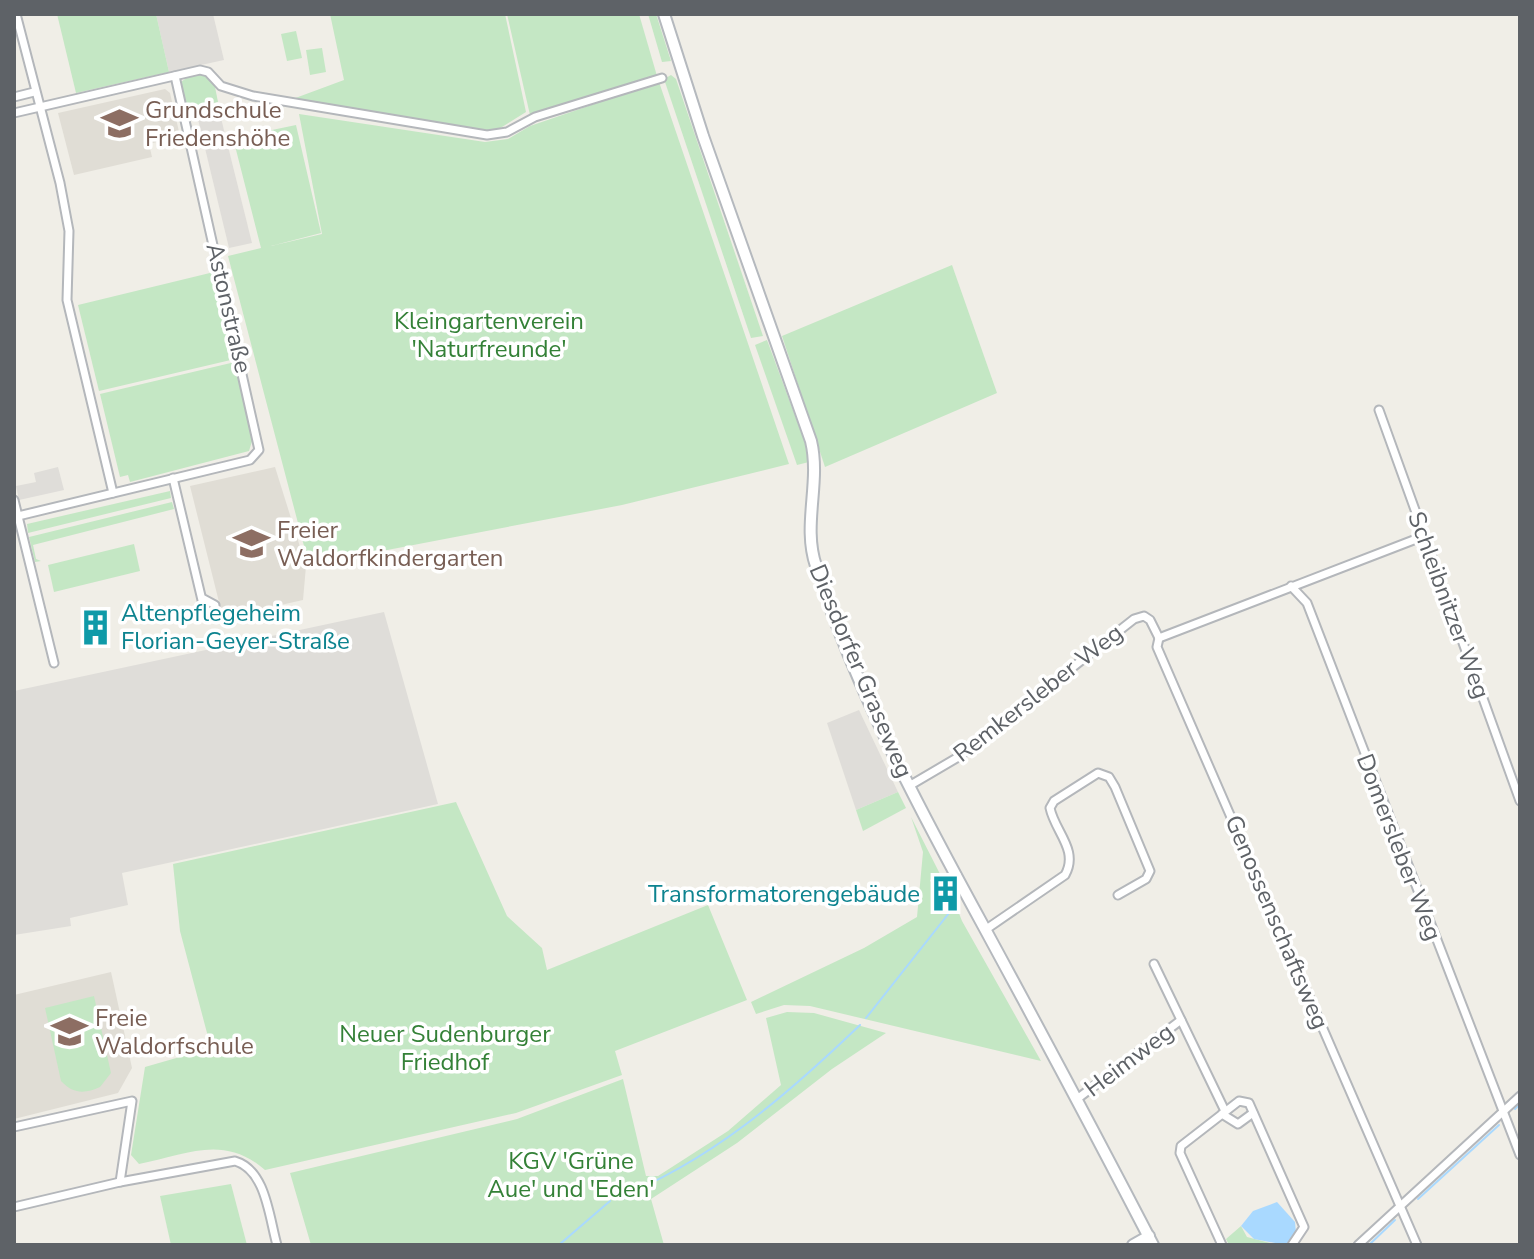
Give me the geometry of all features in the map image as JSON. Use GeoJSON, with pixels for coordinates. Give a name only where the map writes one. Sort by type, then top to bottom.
{"type":"FeatureCollection","features":[{"type":"Feature","properties":{"kind":"main road","name":"Diesdorfer Graseweg"},"geometry":{"type":"LineString","coordinates":[[664,14],[694,109],[811,441],[816,472],[810,532],[815,566],[876,716],[909,786],[1151,1241]]}},
{"type":"Feature","properties":{"kind":"main road"},"geometry":{"type":"LineString","coordinates":[[1133,1245],[1151,1241]]}},
{"type":"Feature","properties":{"kind":"street"},"geometry":{"type":"LineString","coordinates":[[16,14],[34,92],[42,107],[69,231],[67,300],[113,493]]}},
{"type":"Feature","properties":{"kind":"street"},"geometry":{"type":"LineString","coordinates":[[14,113],[204,70],[221,86],[253,96],[487,135],[507,132],[535,117],[662,78]]}},
{"type":"Feature","properties":{"kind":"street","name":"Astonstraße"},"geometry":{"type":"LineString","coordinates":[[16,516],[250,460],[260,443],[175,76]]}},
{"type":"Feature","properties":{"kind":"street"},"geometry":{"type":"LineString","coordinates":[[14,97],[34,92]]}},
{"type":"Feature","properties":{"kind":"street","name":"Schleibnitzer Weg"},"geometry":{"type":"LineString","coordinates":[[1379,410],[1520,801]]}},
{"type":"Feature","properties":{"kind":"street"},"geometry":{"type":"LineString","coordinates":[[173,478],[202,598]]}},
{"type":"Feature","properties":{"kind":"street"},"geometry":{"type":"LineString","coordinates":[[14,500],[54,663]]}},
{"type":"Feature","properties":{"kind":"street"},"geometry":{"type":"LineString","coordinates":[[1159,638],[1424,536]]}},
{"type":"Feature","properties":{"kind":"street","name":"Domersleber Weg"},"geometry":{"type":"LineString","coordinates":[[1291,586],[1307,603],[1412,882],[1520,1155]]}},
{"type":"Feature","properties":{"kind":"street","name":"Remkersleber Weg"},"geometry":{"type":"LineString","coordinates":[[909,786],[960,756],[1134,619],[1144,616],[1150,620],[1159,638]]}},
{"type":"Feature","properties":{"kind":"street","name":"Genossenschaftsweg"},"geometry":{"type":"LineString","coordinates":[[1159,638],[1157,647],[1417,1245]]}},
{"type":"Feature","properties":{"kind":"street"},"geometry":{"type":"LineString","coordinates":[[985,930],[1065,875],[1071,863],[1070,852],[1050,808],[1054,801],[1098,773],[1109,777],[1115,787],[1150,871],[1146,879],[1118,895]]}},
{"type":"Feature","properties":{"kind":"street"},"geometry":{"type":"LineString","coordinates":[[1154,964],[1223,1112],[1238,1124],[1253,1113]]}},
{"type":"Feature","properties":{"kind":"street","name":"Heimweg"},"geometry":{"type":"LineString","coordinates":[[1077,1099],[1181,1020]]}},
{"type":"Feature","properties":{"kind":"street"},"geometry":{"type":"LineString","coordinates":[[1358,1245],[1520,1096]]}},
{"type":"Feature","properties":{"kind":"street"},"geometry":{"type":"LineString","coordinates":[[14,1127],[132,1101],[120,1182]]}},
{"type":"Feature","properties":{"kind":"street"},"geometry":{"type":"LineString","coordinates":[[1222,1245],[1180,1153],[1181,1146],[1239,1101],[1249,1103],[1304,1227],[1292,1245]]}},
{"type":"Feature","properties":{"kind":"street"},"geometry":{"type":"LineString","coordinates":[[14,1207],[228,1161],[244,1164],[256,1176],[277,1245]]}},
{"type":"Feature","properties":{"kind":"shaded area"},"geometry":{"type":"Polygon","coordinates":[[[156,14],[213,14],[224,60],[169,72],[156,14]]]}},
{"type":"Feature","properties":{"kind":"shaded area","name":"Grundschule Friedenshöhe"},"geometry":{"type":"Polygon","coordinates":[[[165,89],[170,93],[180,136],[149,144],[152,157],[74,175],[58,113],[165,89]]]}},
{"type":"Feature","properties":{"kind":"shaded area"},"geometry":{"type":"Polygon","coordinates":[[[219,110],[252,243],[229,248],[197,115],[219,110]]]}},
{"type":"Feature","properties":{"kind":"shaded area"},"geometry":{"type":"Polygon","coordinates":[[[58,467],[64,490],[19,500],[16,486],[36,482],[34,473],[58,467]]]}},
{"type":"Feature","properties":{"kind":"shaded area","name":"Freier Waldorfkindergarten"},"geometry":{"type":"Polygon","coordinates":[[[275,467],[306,566],[303,600],[223,618],[190,486],[275,467]]]}},
{"type":"Feature","properties":{"kind":"shaded area"},"geometry":{"type":"Polygon","coordinates":[[[384,612],[438,804],[122,873],[128,905],[70,918],[71,926],[14,935],[14,691],[384,612]]]}},
{"type":"Feature","properties":{"kind":"shaded area"},"geometry":{"type":"Polygon","coordinates":[[[859,710],[898,792],[856,810],[827,723],[859,710]]]}},
{"type":"Feature","properties":{"kind":"shaded area","name":"Freie Waldorfschule"},"geometry":{"type":"Polygon","coordinates":[[[111,972],[132,1068],[118,1093],[14,1119],[14,995],[111,972]]]}},
{"type":"Feature","properties":{"kind":"green space"},"geometry":{"type":"Polygon","coordinates":[[[57,14],[156,14],[169,72],[76,93],[57,14]]]}},
{"type":"Feature","properties":{"kind":"green space"},"geometry":{"type":"Polygon","coordinates":[[[330,14],[505,14],[526,112],[494,132],[486,132],[290,100],[344,80],[330,14]]]}},
{"type":"Feature","properties":{"kind":"green space"},"geometry":{"type":"Polygon","coordinates":[[[507,14],[639,14],[657,76],[530,115],[507,14]]]}},
{"type":"Feature","properties":{"kind":"green space"},"geometry":{"type":"Polygon","coordinates":[[[648,14],[656,14],[671,61],[662,62],[648,14]]]}},
{"type":"Feature","properties":{"kind":"green space"},"geometry":{"type":"Polygon","coordinates":[[[296,31],[302,58],[287,61],[281,34],[296,31]]]}},
{"type":"Feature","properties":{"kind":"green space"},"geometry":{"type":"Polygon","coordinates":[[[322,48],[326,72],[310,75],[306,50],[322,48]]]}},
{"type":"Feature","properties":{"kind":"green space"},"geometry":{"type":"Polygon","coordinates":[[[206,74],[214,82],[218,102],[186,109],[181,82],[189,76],[206,74]]]}},
{"type":"Feature","properties":{"kind":"green space"},"geometry":{"type":"Polygon","coordinates":[[[671,75],[676,79],[763,336],[751,338],[664,79],[671,75]]]}},
{"type":"Feature","properties":{"kind":"green space","name":"Kleingartenverein 'Naturfreunde'"},"geometry":{"type":"Polygon","coordinates":[[[659,82],[789,464],[622,505],[309,565],[228,256],[261,248],[233,138],[296,125],[321,233],[271,246],[322,234],[299,114],[485,142],[508,139],[530,126],[659,82]]]}},
{"type":"Feature","properties":{"kind":"green space"},"geometry":{"type":"Polygon","coordinates":[[[952,265],[997,393],[825,467],[782,336],[952,265]]]}},
{"type":"Feature","properties":{"kind":"green space"},"geometry":{"type":"Polygon","coordinates":[[[214,272],[235,359],[99,391],[78,305],[214,272]]]}},
{"type":"Feature","properties":{"kind":"green space"},"geometry":{"type":"Polygon","coordinates":[[[767,340],[810,456],[809,462],[797,465],[755,345],[767,340]]]}},
{"type":"Feature","properties":{"kind":"green space"},"geometry":{"type":"Polygon","coordinates":[[[235,362],[253,438],[249,451],[130,482],[128,475],[120,477],[100,394],[235,362]]]}},
{"type":"Feature","properties":{"kind":"green space"},"geometry":{"type":"Polygon","coordinates":[[[170,491],[171,498],[28,533],[27,524],[170,491]]]}},
{"type":"Feature","properties":{"kind":"green space"},"geometry":{"type":"Polygon","coordinates":[[[172,502],[174,509],[33,545],[36,559],[41,561],[35,562],[29,537],[172,502]]]}},
{"type":"Feature","properties":{"kind":"green space"},"geometry":{"type":"Polygon","coordinates":[[[134,544],[140,571],[54,592],[48,565],[134,544]]]}},
{"type":"Feature","properties":{"kind":"green space"},"geometry":{"type":"Polygon","coordinates":[[[898,792],[906,808],[863,831],[856,810],[898,792]]]}},
{"type":"Feature","properties":{"kind":"green space","name":"Neuer Sudenburger Friedhof"},"geometry":{"type":"Polygon","coordinates":[[[456,802],[507,916],[542,948],[547,970],[708,905],[747,1000],[615,1051],[622,1075],[516,1113],[265,1170],[235,1152],[220,1150],[189,1152],[139,1164],[131,1155],[145,1067],[211,1048],[180,931],[173,864],[456,802]]]}},
{"type":"Feature","properties":{"kind":"green space"},"geometry":{"type":"Polygon","coordinates":[[[911,817],[940,874],[930,880],[940,903],[953,898],[962,921],[1041,1061],[810,1006],[784,1005],[756,1014],[751,1002],[864,948],[917,917],[923,852],[911,817]]]}},
{"type":"Feature","properties":{"kind":"green space"},"geometry":{"type":"Polygon","coordinates":[[[94,996],[111,1073],[100,1087],[79,1092],[61,1081],[45,1008],[94,996]]]}},
{"type":"Feature","properties":{"kind":"green space","name":"KGV 'Grüne Aue' und 'Eden'"},"geometry":{"type":"Polygon","coordinates":[[[787,1012],[814,1013],[886,1033],[832,1069],[737,1143],[651,1199],[664,1245],[311,1245],[290,1173],[517,1119],[623,1079],[646,1176],[658,1176],[728,1131],[781,1085],[766,1018],[787,1012]]]}},
{"type":"Feature","properties":{"kind":"green space"},"geometry":{"type":"Polygon","coordinates":[[[231,1184],[247,1245],[171,1245],[160,1196],[231,1184]]]}},
{"type":"Feature","properties":{"kind":"green space"},"geometry":{"type":"Polygon","coordinates":[[[1241,1226],[1247,1237],[1278,1245],[1229,1245],[1226,1239],[1241,1226]]]}},
{"type":"Feature","properties":{"kind":"water"},"geometry":{"type":"Polygon","coordinates":[[[1277,1202],[1295,1222],[1296,1233],[1286,1245],[1254,1239],[1241,1226],[1253,1211],[1277,1202]]]}},
{"type":"Feature","properties":{"kind":"waterway"},"geometry":{"type":"LineString","coordinates":[[866,1018],[953,908]]}},
{"type":"Feature","properties":{"kind":"waterway"},"geometry":{"type":"LineString","coordinates":[[614,1199],[649,1184],[714,1147],[804,1077],[860,1025]]}},
{"type":"Feature","properties":{"kind":"waterway"},"geometry":{"type":"LineString","coordinates":[[1515,1109],[1520,1104]]}},
{"type":"Feature","properties":{"kind":"waterway"},"geometry":{"type":"LineString","coordinates":[[1418,1199],[1499,1125]]}},
{"type":"Feature","properties":{"kind":"waterway"},"geometry":{"type":"LineString","coordinates":[[560,1244],[610,1201]]}},
{"type":"Feature","properties":{"kind":"waterway"},"geometry":{"type":"LineString","coordinates":[[1369,1245],[1395,1220]]}},
{"type":"Feature","properties":{"kind":"place","name":"Grundschule Friedenshöhe"},"geometry":{"type":"Point","coordinates":[119,124]}},
{"type":"Feature","properties":{"kind":"place","name":"Freier Waldorfkindergarten"},"geometry":{"type":"Point","coordinates":[251,544]}},
{"type":"Feature","properties":{"kind":"place","name":"Altenpflegeheim Florian-Geyer-Straße"},"geometry":{"type":"Point","coordinates":[95,627]}},
{"type":"Feature","properties":{"kind":"place","name":"Transformatorengebäude"},"geometry":{"type":"Point","coordinates":[946,894]}},
{"type":"Feature","properties":{"kind":"place","name":"Freie Waldorfschule"},"geometry":{"type":"Point","coordinates":[69,1032]}}]}
